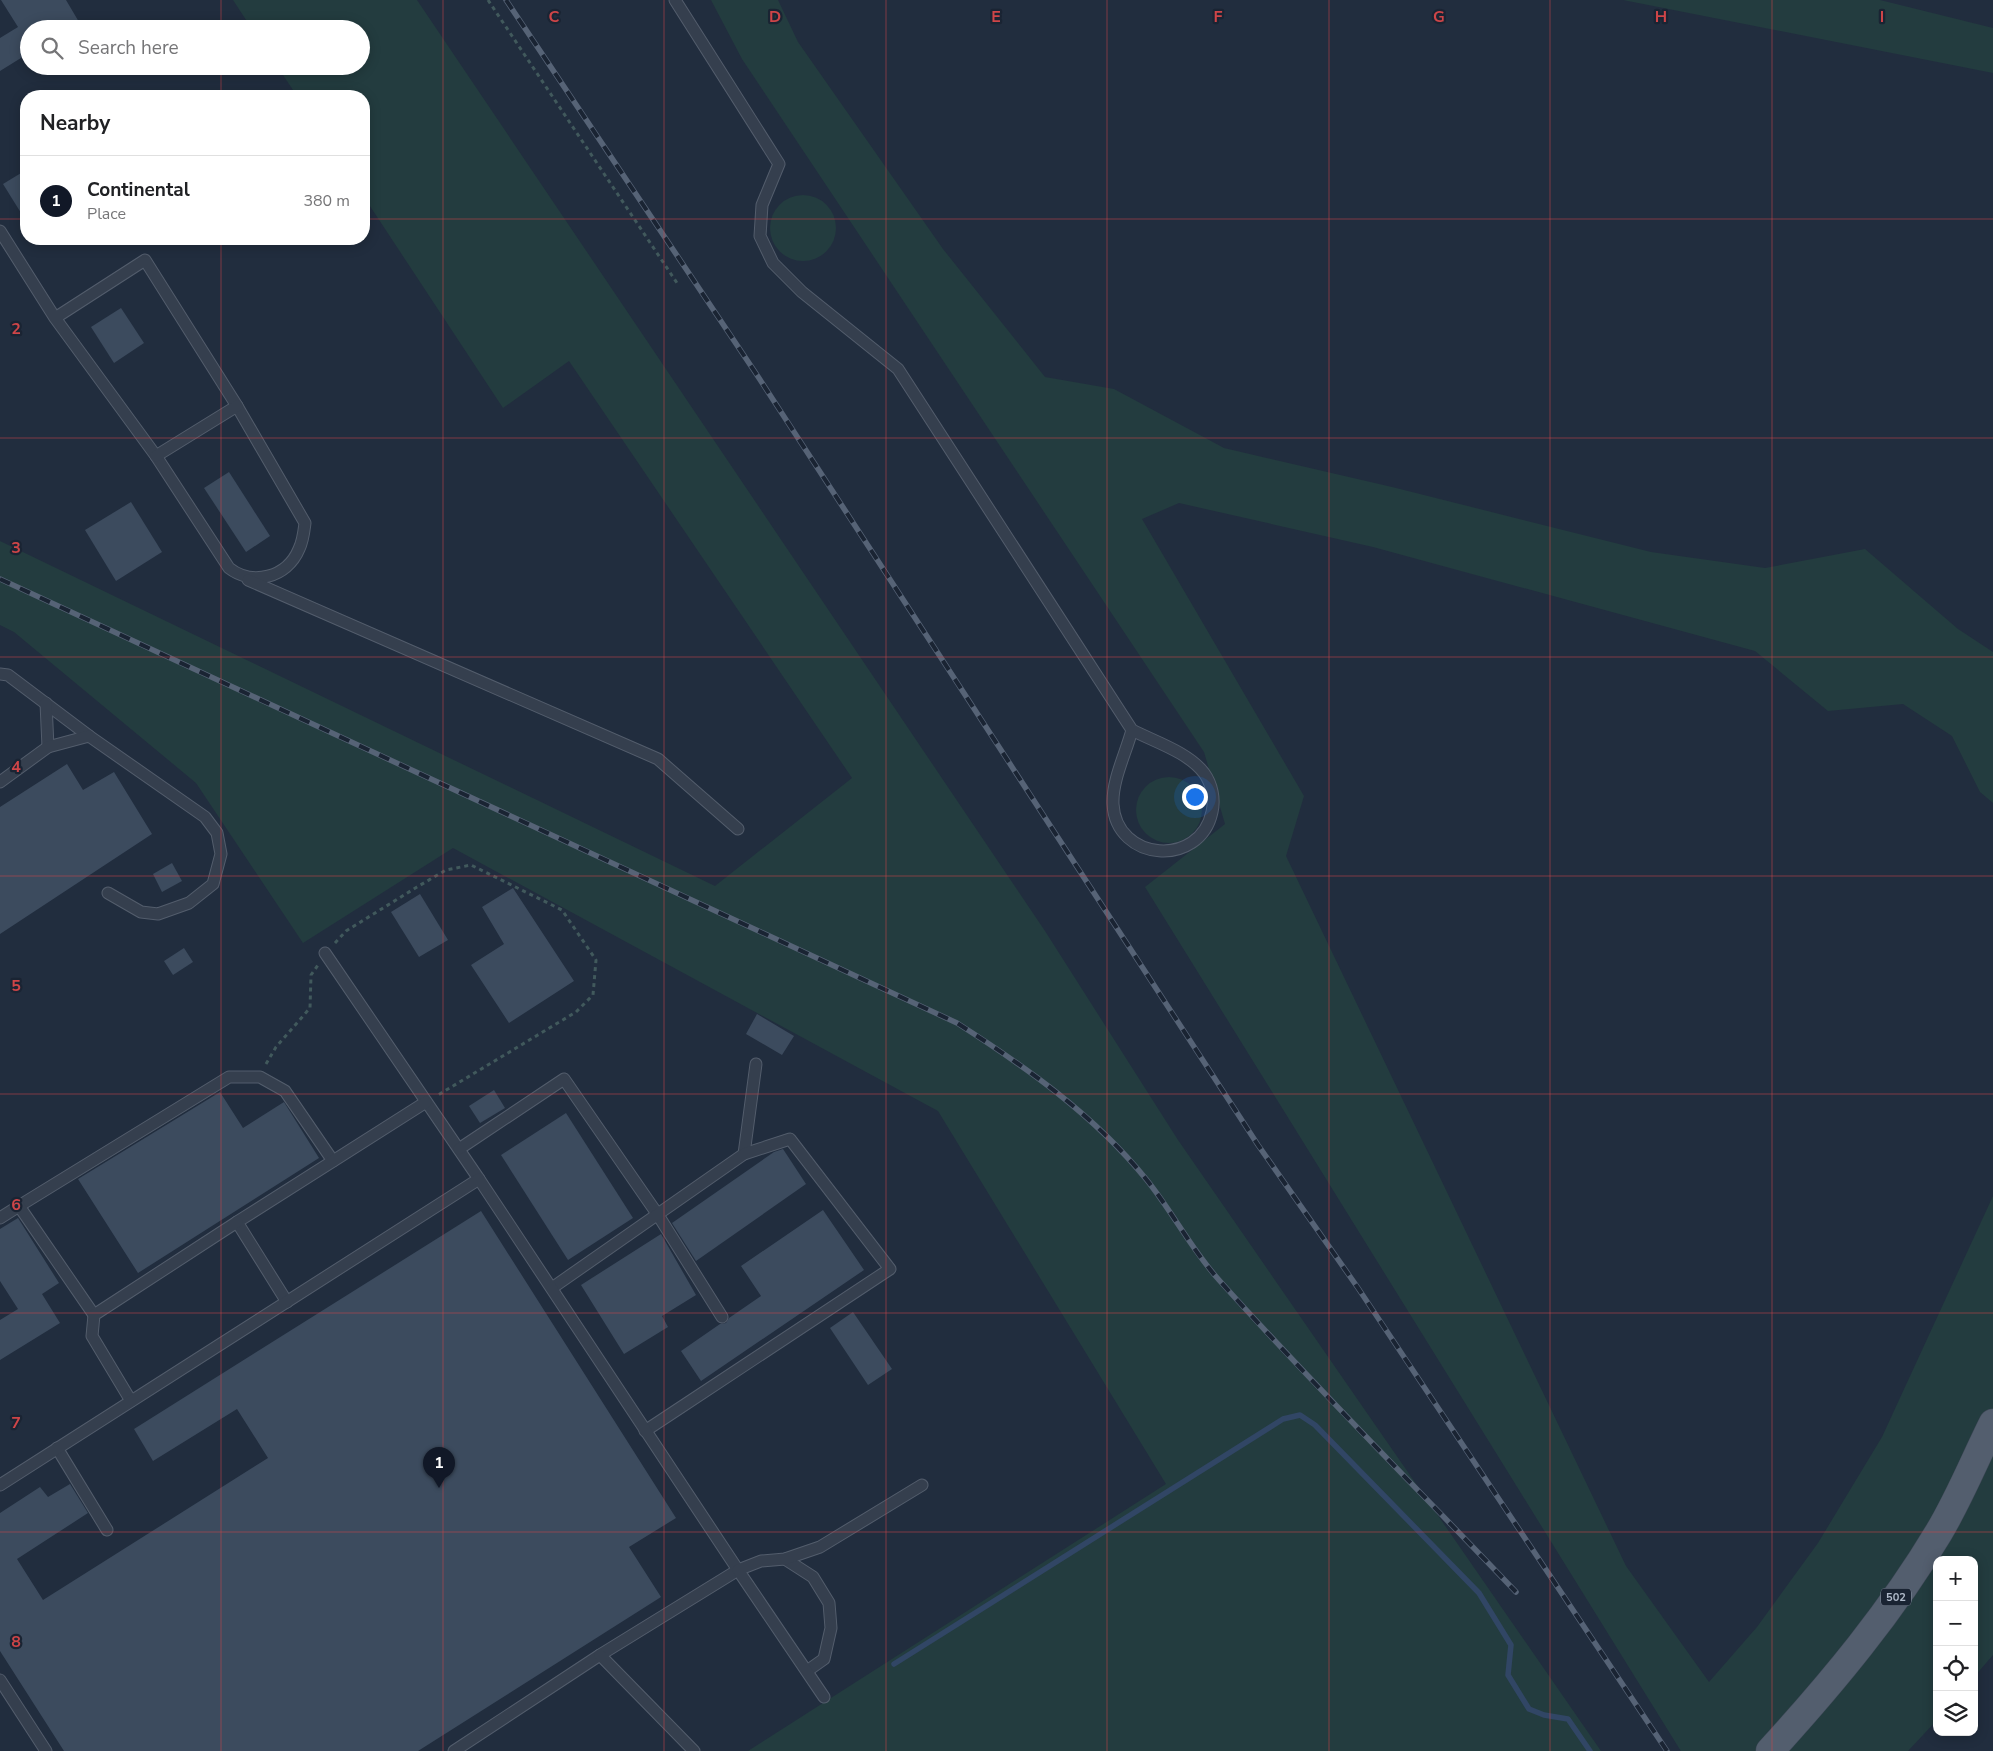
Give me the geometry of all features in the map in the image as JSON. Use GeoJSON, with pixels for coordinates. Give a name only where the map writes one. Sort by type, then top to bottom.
{"type":"FeatureCollection","features":[{"type":"Feature","properties":{"kind":"main road","name":"502"},"geometry":{"type":"LineString","coordinates":[[1770,1751],[1837,1675],[1909,1578],[1940,1531],[1993,1423]]}},
{"type":"Feature","properties":{"kind":"lane"},"geometry":{"type":"LineString","coordinates":[[675,0],[779,164],[762,205],[760,228],[760,236],[773,263],[802,292],[898,369],[1132,730],[1189,759],[1205,774],[1210,785],[1214,807],[1206,829],[1190,845],[1180,850],[1156,852],[1145,849],[1135,844],[1119,826],[1114,809],[1114,792],[1132,730]]}},
{"type":"Feature","properties":{"kind":"lane"},"geometry":{"type":"LineString","coordinates":[[0,231],[55,318],[156,456],[229,568],[239,576],[658,759],[738,829]]}},
{"type":"Feature","properties":{"kind":"lane"},"geometry":{"type":"LineString","coordinates":[[55,318],[145,260],[237,406],[305,522],[299,551],[285,568],[270,576],[255,579],[239,576]]}},
{"type":"Feature","properties":{"kind":"lane"},"geometry":{"type":"LineString","coordinates":[[156,456],[237,406]]}},
{"type":"Feature","properties":{"kind":"lane"},"geometry":{"type":"LineString","coordinates":[[0,674],[8,675],[89,736],[206,817],[217,833],[221,854],[212,884],[189,903],[158,914],[141,912],[108,893]]}},
{"type":"Feature","properties":{"kind":"lane"},"geometry":{"type":"LineString","coordinates":[[46,703],[48,747]]}},
{"type":"Feature","properties":{"kind":"lane"},"geometry":{"type":"LineString","coordinates":[[0,782],[48,747],[89,736]]}},
{"type":"Feature","properties":{"kind":"lane"},"geometry":{"type":"LineString","coordinates":[[325,953],[479,1179],[645,1431],[824,1697]]}},
{"type":"Feature","properties":{"kind":"lane"},"geometry":{"type":"LineString","coordinates":[[744,1154],[756,1064]]}},
{"type":"Feature","properties":{"kind":"lane"},"geometry":{"type":"LineString","coordinates":[[0,1218],[229,1077],[260,1077],[285,1090],[332,1161]]}},
{"type":"Feature","properties":{"kind":"lane"},"geometry":{"type":"LineString","coordinates":[[458,1149],[564,1079],[658,1216],[722,1317]]}},
{"type":"Feature","properties":{"kind":"lane"},"geometry":{"type":"LineString","coordinates":[[94,1315],[426,1102]]}},
{"type":"Feature","properties":{"kind":"lane"},"geometry":{"type":"LineString","coordinates":[[552,1288],[658,1216],[744,1154],[790,1140],[890,1268],[645,1431]]}},
{"type":"Feature","properties":{"kind":"lane"},"geometry":{"type":"LineString","coordinates":[[0,1485],[479,1179]]}},
{"type":"Feature","properties":{"kind":"lane"},"geometry":{"type":"LineString","coordinates":[[19,1206],[94,1315],[92,1336],[132,1401]]}},
{"type":"Feature","properties":{"kind":"lane"},"geometry":{"type":"LineString","coordinates":[[237,1222],[287,1302]]}},
{"type":"Feature","properties":{"kind":"lane"},"geometry":{"type":"LineString","coordinates":[[57,1448],[106,1530]]}},
{"type":"Feature","properties":{"kind":"lane"},"geometry":{"type":"LineString","coordinates":[[454,1751],[600,1655],[738,1570],[761,1561],[785,1559],[820,1548],[922,1485]]}},
{"type":"Feature","properties":{"kind":"lane"},"geometry":{"type":"LineString","coordinates":[[785,1559],[813,1577],[829,1603],[831,1628],[824,1659],[807,1671]]}},
{"type":"Feature","properties":{"kind":"lane"},"geometry":{"type":"LineString","coordinates":[[600,1655],[694,1751]]}},
{"type":"Feature","properties":{"kind":"lane"},"geometry":{"type":"LineString","coordinates":[[0,1680],[46,1751]]}},
{"type":"Feature","properties":{"kind":"path"},"geometry":{"type":"LineString","coordinates":[[488,0],[677,284]]}},
{"type":"Feature","properties":{"kind":"path"},"geometry":{"type":"LineString","coordinates":[[260,1077],[276,1046],[310,1008],[311,976],[325,953],[346,931],[446,870],[471,864],[562,910],[596,960],[592,995],[576,1012],[426,1102]]}},
{"type":"Feature","properties":{"kind":"green space"},"geometry":{"type":"Polygon","coordinates":[[[233,0],[417,0],[1045,931],[1178,1140],[1601,1751],[748,1751],[1166,1484],[938,1111],[453,848],[303,943],[196,783],[14,632],[0,625],[0,541],[715,886],[852,778],[569,361],[503,408],[370,206],[370,90],[293,90],[283,75],[370,75],[370,20],[246,20],[233,0]]]}},
{"type":"Feature","properties":{"kind":"green space"},"geometry":{"type":"Polygon","coordinates":[[[711,0],[778,0],[798,42],[943,249],[1045,377],[1114,389],[1224,448],[1392,487],[1651,552],[1765,568],[1865,549],[1958,629],[1993,652],[1993,803],[1980,792],[1952,736],[1903,704],[1828,711],[1755,651],[1373,547],[1179,503],[1142,519],[1304,796],[1286,856],[1626,1566],[1709,1682],[1757,1627],[1818,1543],[1882,1437],[1993,1196],[1993,1655],[1978,1672],[1978,1556],[1933,1556],[1933,1724],[1908,1751],[1681,1751],[1145,887],[1225,824],[1204,752],[742,59],[711,0]]]}},
{"type":"Feature","properties":{"kind":"green space"},"geometry":{"type":"Polygon","coordinates":[[[1623,0],[1880,0],[1993,28],[1993,73],[1623,0]]]}},
{"type":"Feature","properties":{"kind":"green space"},"geometry":{"type":"Polygon","coordinates":[[[803,195],[816,198],[826,205],[833,215],[836,228],[833,241],[826,251],[816,258],[803,261],[790,258],[780,251],[773,241],[770,228],[773,215],[780,205],[790,198],[803,195]]]}},
{"type":"Feature","properties":{"kind":"green space"},"geometry":{"type":"Polygon","coordinates":[[[1169,777],[1182,780],[1192,787],[1199,797],[1202,810],[1199,823],[1192,833],[1182,840],[1169,843],[1156,840],[1146,833],[1139,823],[1136,810],[1139,797],[1146,787],[1156,780],[1169,777]]]}},
{"type":"Feature","properties":{"kind":"building"},"geometry":{"type":"Polygon","coordinates":[[[1,0],[66,0],[78,20],[20,20],[20,59],[0,71],[0,38],[18,27],[1,0]]]}},
{"type":"Feature","properties":{"kind":"building"},"geometry":{"type":"Polygon","coordinates":[[[20,174],[20,211],[3,184],[20,174]]]}},
{"type":"Feature","properties":{"kind":"building"},"geometry":{"type":"Polygon","coordinates":[[[121,308],[144,343],[114,363],[91,327],[121,308]]]}},
{"type":"Feature","properties":{"kind":"building"},"geometry":{"type":"Polygon","coordinates":[[[229,472],[270,536],[246,552],[204,488],[229,472]]]}},
{"type":"Feature","properties":{"kind":"building"},"geometry":{"type":"Polygon","coordinates":[[[131,502],[162,552],[116,581],[85,530],[131,502]]]}},
{"type":"Feature","properties":{"kind":"building"},"geometry":{"type":"Polygon","coordinates":[[[67,764],[83,790],[114,772],[152,834],[0,934],[0,807],[67,764]]]}},
{"type":"Feature","properties":{"kind":"building"},"geometry":{"type":"Polygon","coordinates":[[[172,863],[182,881],[162,892],[153,874],[172,863]]]}},
{"type":"Feature","properties":{"kind":"building"},"geometry":{"type":"Polygon","coordinates":[[[513,888],[574,981],[509,1023],[471,965],[504,944],[482,907],[513,888]]]}},
{"type":"Feature","properties":{"kind":"building"},"geometry":{"type":"Polygon","coordinates":[[[420,894],[448,940],[419,957],[391,912],[420,894]]]}},
{"type":"Feature","properties":{"kind":"building"},"geometry":{"type":"Polygon","coordinates":[[[184,948],[193,962],[173,975],[164,961],[184,948]]]}},
{"type":"Feature","properties":{"kind":"building"},"geometry":{"type":"Polygon","coordinates":[[[757,1014],[794,1036],[782,1055],[746,1034],[757,1014]]]}},
{"type":"Feature","properties":{"kind":"building"},"geometry":{"type":"Polygon","coordinates":[[[494,1090],[505,1108],[480,1123],[469,1106],[494,1090]]]}},
{"type":"Feature","properties":{"kind":"building"},"geometry":{"type":"Polygon","coordinates":[[[220,1092],[243,1128],[284,1102],[319,1158],[138,1273],[78,1179],[220,1092]]]}},
{"type":"Feature","properties":{"kind":"building"},"geometry":{"type":"Polygon","coordinates":[[[566,1113],[633,1218],[568,1260],[501,1155],[566,1113]]]}},
{"type":"Feature","properties":{"kind":"building"},"geometry":{"type":"Polygon","coordinates":[[[783,1149],[806,1184],[696,1261],[672,1223],[774,1152],[783,1149]]]}},
{"type":"Feature","properties":{"kind":"building"},"geometry":{"type":"Polygon","coordinates":[[[823,1210],[864,1270],[701,1381],[681,1351],[720,1324],[726,1323],[729,1318],[761,1296],[741,1266],[823,1210]]]}},
{"type":"Feature","properties":{"kind":"building"},"geometry":{"type":"Polygon","coordinates":[[[481,1211],[676,1518],[629,1547],[661,1597],[418,1751],[64,1751],[0,1651],[0,1513],[40,1487],[48,1497],[70,1484],[88,1513],[17,1559],[43,1600],[268,1458],[237,1409],[153,1461],[134,1429],[481,1211]]]}},
{"type":"Feature","properties":{"kind":"building"},"geometry":{"type":"Polygon","coordinates":[[[18,1218],[59,1283],[42,1294],[60,1323],[0,1360],[0,1320],[18,1309],[0,1281],[0,1229],[18,1218]]]}},
{"type":"Feature","properties":{"kind":"building"},"geometry":{"type":"Polygon","coordinates":[[[661,1234],[696,1295],[662,1316],[668,1327],[624,1354],[581,1285],[661,1234]]]}},
{"type":"Feature","properties":{"kind":"building"},"geometry":{"type":"Polygon","coordinates":[[[853,1312],[892,1369],[868,1385],[830,1328],[853,1312]]]}},
{"type":"Feature","properties":{"kind":"waterway"},"geometry":{"type":"LineString","coordinates":[[894,1664],[1283,1419],[1300,1415],[1315,1425],[1479,1593],[1511,1645],[1508,1675],[1529,1709],[1544,1715],[1568,1719],[1590,1751]]}},
{"type":"Feature","properties":{"kind":"railway"},"geometry":{"type":"LineString","coordinates":[[506,0],[755,372],[1258,1145],[1358,1288],[1667,1751]]}},
{"type":"Feature","properties":{"kind":"railway"},"geometry":{"type":"LineString","coordinates":[[0,579],[957,1023],[983,1040],[1033,1075],[1082,1113],[1126,1156],[1146,1179],[1199,1256],[1219,1280],[1329,1398],[1516,1592]]}},
{"type":"Feature","properties":{"kind":"place","name":"Continental"},"geometry":{"type":"Point","coordinates":[439,1488]}}]}
